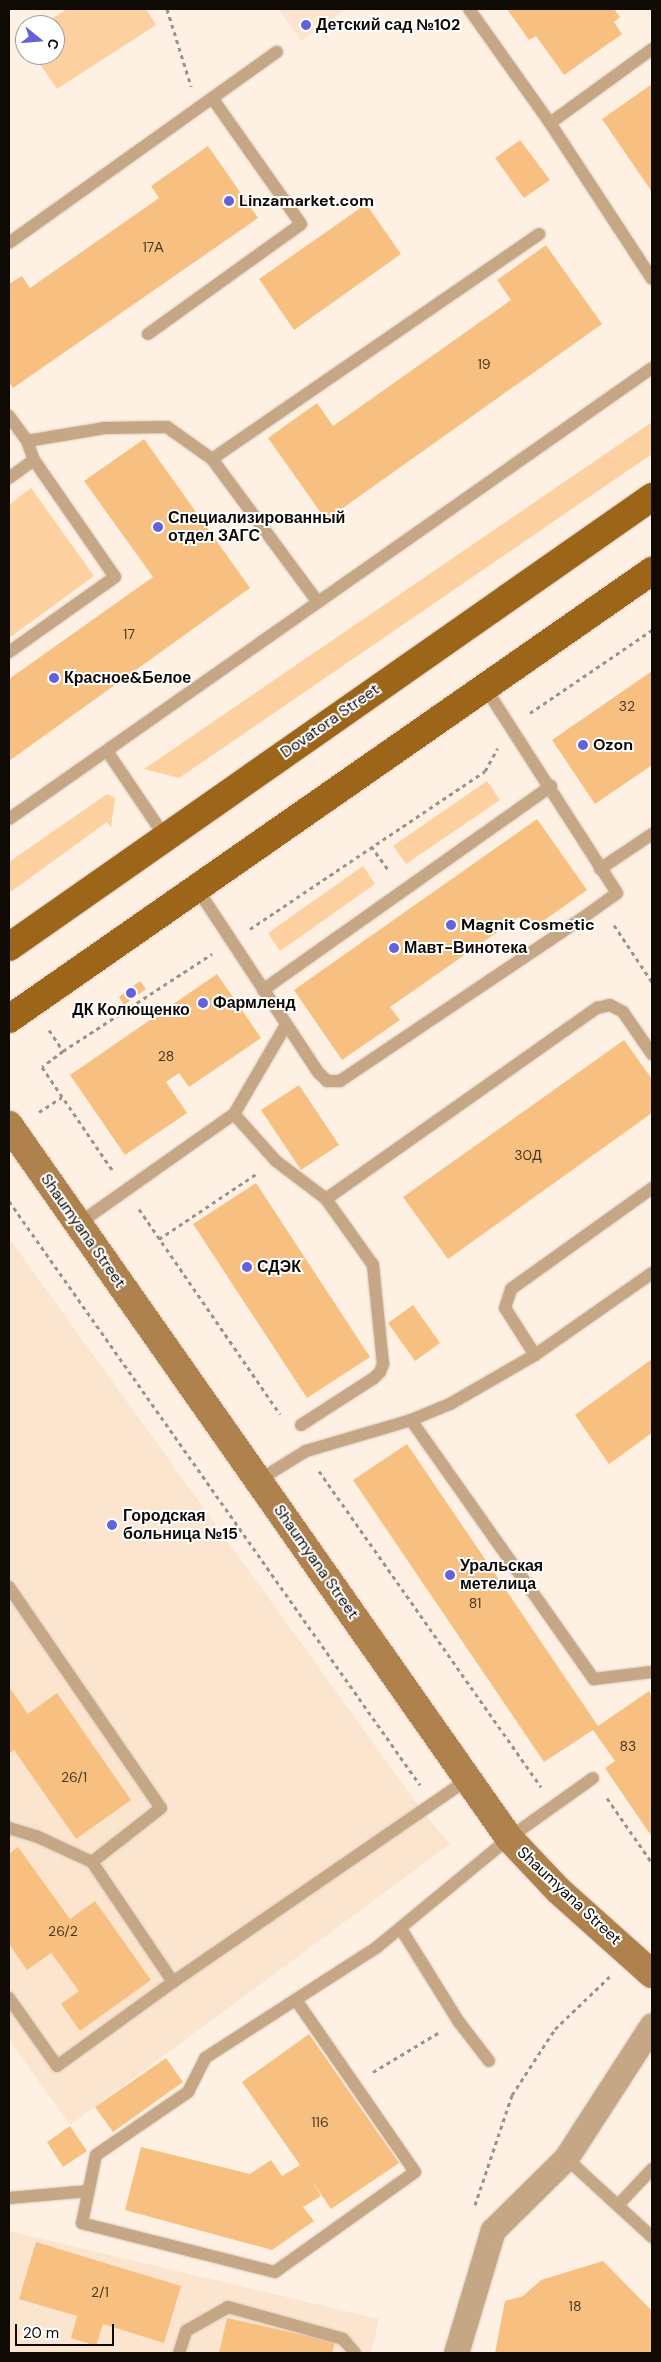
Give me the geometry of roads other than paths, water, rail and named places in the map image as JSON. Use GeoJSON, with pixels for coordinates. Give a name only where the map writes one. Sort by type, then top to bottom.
{"type":"FeatureCollection","features":[{"type":"Feature","properties":{"kind":"main road","name":"Dovatora Street"},"geometry":{"type":"LineString","coordinates":[[9,947],[652,497]]}},
{"type":"Feature","properties":{"kind":"main road"},"geometry":{"type":"LineString","coordinates":[[9,1019],[652,571]]}},
{"type":"Feature","properties":{"kind":"street","name":"Shaumyana Street"},"geometry":{"type":"LineString","coordinates":[[9,1126],[509,1838],[558,1890],[644,1966]]}},
{"type":"Feature","properties":{"kind":"street"},"geometry":{"type":"LineString","coordinates":[[456,2353],[493,2230],[566,2158],[652,2025]]}},
{"type":"Feature","properties":{"kind":"lane"},"geometry":{"type":"LineString","coordinates":[[469,9],[550,123],[652,279]]}},
{"type":"Feature","properties":{"kind":"lane"},"geometry":{"type":"LineString","coordinates":[[550,123],[652,49]]}},
{"type":"Feature","properties":{"kind":"lane"},"geometry":{"type":"LineString","coordinates":[[9,243],[277,52]]}},
{"type":"Feature","properties":{"kind":"lane"},"geometry":{"type":"LineString","coordinates":[[148,334],[301,224],[212,98]]}},
{"type":"Feature","properties":{"kind":"lane"},"geometry":{"type":"LineString","coordinates":[[212,459],[538,234]]}},
{"type":"Feature","properties":{"kind":"lane"},"geometry":{"type":"LineString","coordinates":[[9,819],[652,368]]}},
{"type":"Feature","properties":{"kind":"lane"},"geometry":{"type":"LineString","coordinates":[[9,416],[26,441],[34,460],[115,577],[9,652]]}},
{"type":"Feature","properties":{"kind":"lane"},"geometry":{"type":"LineString","coordinates":[[26,441],[105,428],[167,427],[212,459],[318,602]]}},
{"type":"Feature","properties":{"kind":"lane"},"geometry":{"type":"LineString","coordinates":[[9,478],[34,460]]}},
{"type":"Feature","properties":{"kind":"lane"},"geometry":{"type":"LineString","coordinates":[[196,887],[262,990],[318,1072],[327,1081],[340,1081],[617,894],[551,786],[485,687]]}},
{"type":"Feature","properties":{"kind":"lane"},"geometry":{"type":"LineString","coordinates":[[107,751],[165,837]]}},
{"type":"Feature","properties":{"kind":"lane"},"geometry":{"type":"LineString","coordinates":[[262,990],[402,889],[551,786]]}},
{"type":"Feature","properties":{"kind":"lane"},"geometry":{"type":"LineString","coordinates":[[600,869],[652,834]]}},
{"type":"Feature","properties":{"kind":"lane"},"geometry":{"type":"LineString","coordinates":[[326,1200],[597,1008],[610,1005],[623,1012],[652,1054]]}},
{"type":"Feature","properties":{"kind":"lane"},"geometry":{"type":"LineString","coordinates":[[78,1224],[234,1114],[286,1025]]}},
{"type":"Feature","properties":{"kind":"lane"},"geometry":{"type":"LineString","coordinates":[[234,1114],[276,1161],[326,1200],[373,1265],[383,1364],[380,1372],[374,1378],[301,1425]]}},
{"type":"Feature","properties":{"kind":"lane"},"geometry":{"type":"LineString","coordinates":[[535,1355],[505,1308],[511,1289],[652,1188]]}},
{"type":"Feature","properties":{"kind":"lane"},"geometry":{"type":"LineString","coordinates":[[259,1480],[306,1451],[411,1420],[450,1404],[535,1355],[652,1274]]}},
{"type":"Feature","properties":{"kind":"lane"},"geometry":{"type":"LineString","coordinates":[[411,1420],[594,1679],[652,1672]]}},
{"type":"Feature","properties":{"kind":"lane"},"geometry":{"type":"LineString","coordinates":[[9,1587],[161,1808],[92,1862]]}},
{"type":"Feature","properties":{"kind":"lane"},"geometry":{"type":"LineString","coordinates":[[296,2000],[415,2172],[276,2272],[82,2223],[96,2155],[188,2092],[205,2058],[296,2000],[401,1929],[509,1838],[593,1778]]}},
{"type":"Feature","properties":{"kind":"lane"},"geometry":{"type":"LineString","coordinates":[[9,1998],[57,2066],[173,1982],[467,1780]]}},
{"type":"Feature","properties":{"kind":"lane"},"geometry":{"type":"LineString","coordinates":[[9,1828],[36,1836],[92,1862],[173,1982]]}},
{"type":"Feature","properties":{"kind":"lane"},"geometry":{"type":"LineString","coordinates":[[401,1929],[459,2022],[489,2061]]}},
{"type":"Feature","properties":{"kind":"lane"},"geometry":{"type":"LineString","coordinates":[[566,2158],[619,2204],[652,2237]]}},
{"type":"Feature","properties":{"kind":"lane"},"geometry":{"type":"LineString","coordinates":[[619,2204],[652,2169]]}},
{"type":"Feature","properties":{"kind":"lane"},"geometry":{"type":"LineString","coordinates":[[9,2198],[89,2191]]}},
{"type":"Feature","properties":{"kind":"lane"},"geometry":{"type":"LineString","coordinates":[[180,2353],[186,2331],[228,2307],[343,2339],[355,2353]]}},
{"type":"Feature","properties":{"kind":"place","name":"Детский сад №102"},"geometry":{"type":"Point","coordinates":[306,25]}},
{"type":"Feature","properties":{"kind":"place","name":"Linzamarket.com"},"geometry":{"type":"Point","coordinates":[229,201]}},
{"type":"Feature","properties":{"kind":"place","name":"Специализированный отдел ЗАГС"},"geometry":{"type":"Point","coordinates":[158,527]}},
{"type":"Feature","properties":{"kind":"place","name":"Красное&Белое"},"geometry":{"type":"Point","coordinates":[54,678]}},
{"type":"Feature","properties":{"kind":"place","name":"Ozon"},"geometry":{"type":"Point","coordinates":[583,745]}},
{"type":"Feature","properties":{"kind":"place","name":"Magnit Cosmetic"},"geometry":{"type":"Point","coordinates":[451,925]}},
{"type":"Feature","properties":{"kind":"place","name":"Мавт-Винотека"},"geometry":{"type":"Point","coordinates":[394,948]}},
{"type":"Feature","properties":{"kind":"place","name":"ДК Колющенко"},"geometry":{"type":"Point","coordinates":[131,993]}},
{"type":"Feature","properties":{"kind":"place","name":"Фармленд"},"geometry":{"type":"Point","coordinates":[203,1003]}},
{"type":"Feature","properties":{"kind":"place","name":"СДЭК"},"geometry":{"type":"Point","coordinates":[247,1267]}},
{"type":"Feature","properties":{"kind":"place","name":"Городская больница №15"},"geometry":{"type":"Point","coordinates":[112,1525]}},
{"type":"Feature","properties":{"kind":"place","name":"Уральская метелица"},"geometry":{"type":"Point","coordinates":[450,1575]}}]}
